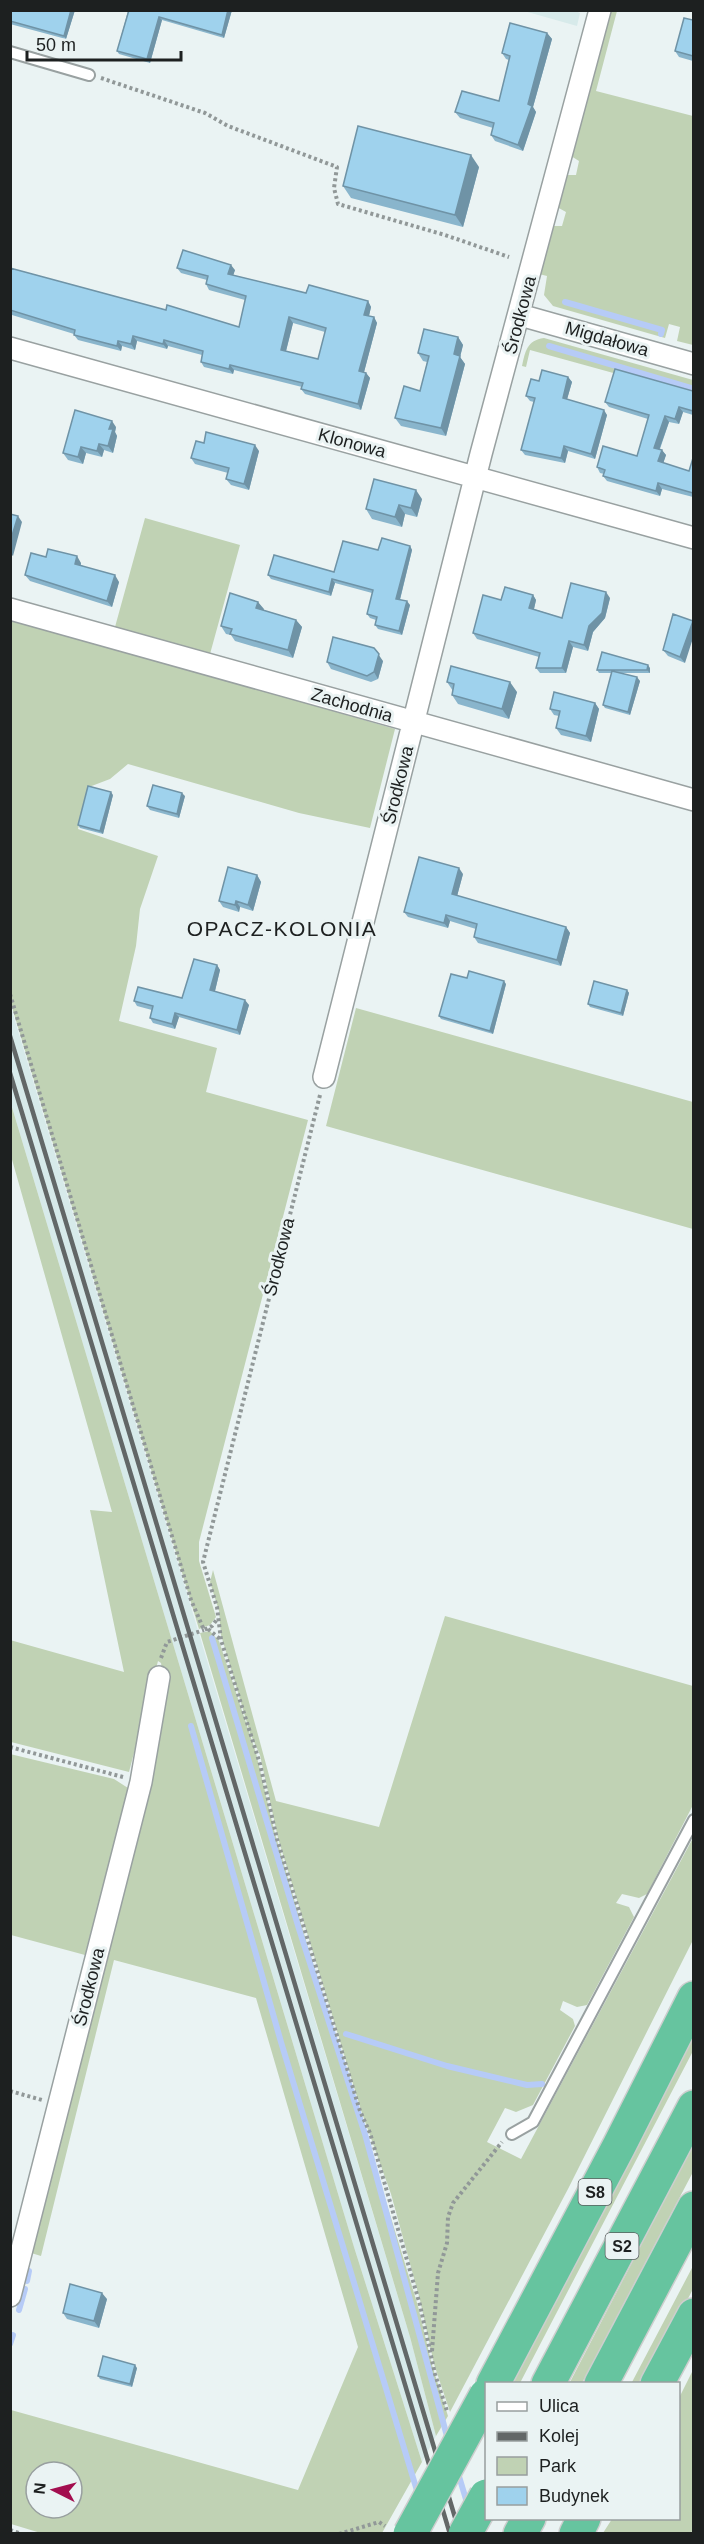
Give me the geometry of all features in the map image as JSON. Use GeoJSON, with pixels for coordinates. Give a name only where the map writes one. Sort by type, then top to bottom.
{"type":"FeatureCollection","features":[{"type":"Feature","properties":{"kind":"highway","name":"S8"},"geometry":{"type":"LineString","coordinates":[[494,2382],[619,2146],[693,1998]]}},
{"type":"Feature","properties":{"kind":"highway","name":"S2"},"geometry":{"type":"LineString","coordinates":[[549,2382],[693,2107]]}},
{"type":"Feature","properties":{"kind":"highway","name":"S2"},"geometry":{"type":"LineString","coordinates":[[602,2382],[693,2208]]}},
{"type":"Feature","properties":{"kind":"highway"},"geometry":{"type":"LineString","coordinates":[[658,2382],[693,2315]]}},
{"type":"Feature","properties":{"kind":"highway"},"geometry":{"type":"LineString","coordinates":[[398,2531],[485,2397]]}},
{"type":"Feature","properties":{"kind":"highway"},"geometry":{"type":"LineString","coordinates":[[465,2534],[485,2498]]}},
{"type":"Feature","properties":{"kind":"highway"},"geometry":{"type":"LineString","coordinates":[[520,2534],[528,2520]]}},
{"type":"Feature","properties":{"kind":"highway"},"geometry":{"type":"LineString","coordinates":[[576,2534],[583,2520]]}},
{"type":"Feature","properties":{"kind":"street","name":"Środkowa"},"geometry":{"type":"LineString","coordinates":[[324,1077],[476,477],[600,10]]}},
{"type":"Feature","properties":{"kind":"street","name":"Migdałowa"},"geometry":{"type":"LineString","coordinates":[[520,315],[693,364]]}},
{"type":"Feature","properties":{"kind":"street","name":"Klonowa"},"geometry":{"type":"LineString","coordinates":[[10,348],[693,538]]}},
{"type":"Feature","properties":{"kind":"street","name":"Zachodnia"},"geometry":{"type":"LineString","coordinates":[[10,609],[693,801]]}},
{"type":"Feature","properties":{"kind":"street","name":"Środkowa"},"geometry":{"type":"LineString","coordinates":[[12,2283],[141,1782],[159,1677]]}},
{"type":"Feature","properties":{"kind":"lane"},"geometry":{"type":"LineString","coordinates":[[10,52],[89,75]]}},
{"type":"Feature","properties":{"kind":"lane"},"geometry":{"type":"LineString","coordinates":[[512,2134],[532,2122],[693,1820]]}},
{"type":"Feature","properties":{"kind":"path"},"geometry":{"type":"LineString","coordinates":[[89,75],[205,113],[228,126],[337,167],[334,188],[338,204],[445,235],[509,257]]}},
{"type":"Feature","properties":{"kind":"path"},"geometry":{"type":"LineString","coordinates":[[10,994],[191,1600],[199,1624],[221,1640]]}},
{"type":"Feature","properties":{"kind":"path","name":"Środkowa"},"geometry":{"type":"LineString","coordinates":[[219,1618],[203,1562],[324,1077]]}},
{"type":"Feature","properties":{"kind":"path"},"geometry":{"type":"LineString","coordinates":[[172,1639],[206,1629],[219,1618]]}},
{"type":"Feature","properties":{"kind":"path"},"geometry":{"type":"LineString","coordinates":[[219,1618],[221,1640],[250,1738],[259,1757],[275,1829],[360,2111],[370,2133],[420,2305],[433,2364],[450,2421]]}},
{"type":"Feature","properties":{"kind":"path"},"geometry":{"type":"LineString","coordinates":[[10,1747],[141,1782]]}},
{"type":"Feature","properties":{"kind":"path"},"geometry":{"type":"LineString","coordinates":[[10,2091],[59,2104]]}},
{"type":"Feature","properties":{"kind":"path"},"geometry":{"type":"LineString","coordinates":[[433,2364],[432,2335],[438,2273],[447,2243],[448,2217],[453,2203],[495,2148],[512,2134]]}},
{"type":"Feature","properties":{"kind":"path"},"geometry":{"type":"LineString","coordinates":[[339,2534],[379,2522],[398,2531]]}},
{"type":"Feature","properties":{"kind":"path"},"geometry":{"type":"LineString","coordinates":[[10,2530],[22,2534]]}},
{"type":"Feature","properties":{"kind":"shaded area"},"geometry":{"type":"Polygon","coordinates":[[[573,10],[580,13],[577,26],[524,11],[573,10]]]}},
{"type":"Feature","properties":{"kind":"shaded area"},"geometry":{"type":"Polygon","coordinates":[[[10,1004],[410,2337],[436,2436],[422,2462],[354,2247],[11,1104],[10,1004]]]}},
{"type":"Feature","properties":{"kind":"green space"},"geometry":{"type":"Polygon","coordinates":[[[610,11],[617,11],[596,91],[693,116],[693,345],[677,341],[680,327],[669,324],[665,338],[553,306],[544,295],[547,276],[539,274],[552,226],[562,226],[566,212],[557,207],[567,175],[576,175],[579,161],[571,156],[610,11]]]}},
{"type":"Feature","properties":{"kind":"green space"},"geometry":{"type":"Polygon","coordinates":[[[544,338],[693,380],[693,395],[530,350],[526,367],[522,366],[530,344],[544,338]]]}},
{"type":"Feature","properties":{"kind":"green space"},"geometry":{"type":"Polygon","coordinates":[[[145,518],[240,545],[210,654],[115,627],[145,518]]]}},
{"type":"Feature","properties":{"kind":"green space"},"geometry":{"type":"Polygon","coordinates":[[[10,617],[395,729],[370,828],[299,813],[128,764],[110,779],[89,787],[78,829],[158,856],[140,909],[136,946],[119,1021],[217,1048],[206,1092],[308,1120],[199,1542],[199,1561],[216,1617],[210,1625],[199,1629],[11,1004],[10,617]]]}},
{"type":"Feature","properties":{"kind":"green space"},"geometry":{"type":"Polygon","coordinates":[[[356,1008],[693,1102],[693,1229],[326,1126],[356,1008]]]}},
{"type":"Feature","properties":{"kind":"green space"},"geometry":{"type":"Polygon","coordinates":[[[11,1104],[354,2247],[422,2462],[382,2533],[44,2534],[11,2524],[11,2410],[298,2490],[358,2347],[256,1998],[114,1960],[41,2256],[28,2252],[163,1677],[161,1663],[158,1661],[129,1772],[11,1742],[10,1640],[124,1672],[90,1510],[112,1512],[11,1156],[11,1104]]]}},
{"type":"Feature","properties":{"kind":"green space"},"geometry":{"type":"Polygon","coordinates":[[[213,1570],[276,1801],[379,1827],[445,1616],[693,1686],[693,1805],[647,1894],[639,1898],[622,1894],[616,1903],[629,1907],[634,1917],[587,2005],[577,2007],[563,2001],[560,2010],[573,2019],[575,2026],[533,2105],[516,2112],[505,2108],[487,2142],[521,2159],[693,1838],[693,1940],[568,2189],[450,2412],[434,2364],[420,2300],[391,2194],[362,2113],[278,1838],[260,1755],[250,1733],[221,1635],[219,1611],[210,1582],[213,1570]]]}},
{"type":"Feature","properties":{"kind":"green space"},"geometry":{"type":"Polygon","coordinates":[[[210,1631],[219,1641],[256,1753],[274,1830],[305,1937],[418,2306],[432,2365],[448,2416],[436,2436],[410,2337],[200,1633],[210,1631]]]}},
{"type":"Feature","properties":{"kind":"green space"},"geometry":{"type":"Polygon","coordinates":[[[10,1754],[114,1779],[128,1788],[85,1955],[11,1935],[10,1754]]]}},
{"type":"Feature","properties":{"kind":"green space"},"geometry":{"type":"Polygon","coordinates":[[[693,2025],[693,2051],[521,2382],[509,2382],[693,2025]]]}},
{"type":"Feature","properties":{"kind":"green space"},"geometry":{"type":"Polygon","coordinates":[[[693,2145],[693,2172],[583,2382],[570,2382],[693,2145]]]}},
{"type":"Feature","properties":{"kind":"green space"},"geometry":{"type":"Polygon","coordinates":[[[693,2266],[693,2289],[645,2382],[632,2382],[693,2266]]]}},
{"type":"Feature","properties":{"kind":"green space"},"geometry":{"type":"Polygon","coordinates":[[[693,2370],[694,2528],[691,2533],[603,2533],[611,2520],[680,2520],[680,2396],[693,2370]]]}},
{"type":"Feature","properties":{"kind":"building"},"geometry":{"type":"Polygon","coordinates":[[[10,10],[71,10],[64,36],[10,21],[10,10]]]}},
{"type":"Feature","properties":{"kind":"building"},"geometry":{"type":"Polygon","coordinates":[[[129,10],[228,10],[222,35],[159,17],[147,59],[117,51],[129,10]]]}},
{"type":"Feature","properties":{"kind":"building"},"geometry":{"type":"Polygon","coordinates":[[[684,18],[693,20],[693,56],[675,51],[684,18]]]}},
{"type":"Feature","properties":{"kind":"building"},"geometry":{"type":"Polygon","coordinates":[[[510,23],[547,33],[528,104],[532,106],[518,145],[491,135],[494,123],[455,112],[462,91],[499,101],[510,56],[502,53],[510,23]]]}},
{"type":"Feature","properties":{"kind":"building"},"geometry":{"type":"Polygon","coordinates":[[[358,126],[471,155],[455,215],[343,186],[358,126]]]}},
{"type":"Feature","properties":{"kind":"building"},"geometry":{"type":"Polygon","coordinates":[[[183,250],[231,265],[228,274],[306,293],[309,285],[368,301],[364,315],[374,317],[359,371],[366,373],[358,404],[301,389],[303,383],[230,365],[229,369],[201,362],[203,351],[164,340],[163,344],[133,336],[131,344],[118,341],[117,346],[74,335],[75,330],[10,310],[10,268],[166,310],[167,305],[239,327],[246,296],[206,284],[208,276],[177,268],[183,250]],[[289,317],[281,350],[318,359],[326,328],[289,317]]]}},
{"type":"Feature","properties":{"kind":"building"},"geometry":{"type":"Polygon","coordinates":[[[424,329],[458,337],[454,354],[460,356],[441,428],[395,418],[404,386],[420,391],[429,356],[418,353],[424,329]]]}},
{"type":"Feature","properties":{"kind":"building"},"geometry":{"type":"Polygon","coordinates":[[[615,369],[693,391],[693,411],[679,407],[675,419],[665,416],[654,448],[662,450],[658,461],[689,471],[693,458],[693,493],[658,483],[656,491],[603,476],[605,470],[597,467],[603,446],[637,456],[649,415],[605,402],[615,369]]]}},
{"type":"Feature","properties":{"kind":"building"},"geometry":{"type":"Polygon","coordinates":[[[542,370],[568,377],[563,398],[604,410],[591,454],[564,446],[561,458],[521,450],[535,398],[526,396],[531,379],[539,381],[542,370]]]}},
{"type":"Feature","properties":{"kind":"building"},"geometry":{"type":"Polygon","coordinates":[[[75,410],[112,421],[109,429],[113,429],[108,446],[99,444],[97,451],[81,447],[78,457],[63,453],[75,410]]]}},
{"type":"Feature","properties":{"kind":"building"},"geometry":{"type":"Polygon","coordinates":[[[206,432],[255,445],[244,484],[226,479],[229,468],[191,458],[196,441],[204,443],[206,432]]]}},
{"type":"Feature","properties":{"kind":"building"},"geometry":{"type":"Polygon","coordinates":[[[374,479],[416,490],[411,508],[399,505],[395,517],[366,509],[374,479]]]}},
{"type":"Feature","properties":{"kind":"building"},"geometry":{"type":"Polygon","coordinates":[[[10,514],[18,516],[10,542],[10,514]]]}},
{"type":"Feature","properties":{"kind":"building"},"geometry":{"type":"Polygon","coordinates":[[[382,538],[410,546],[396,599],[407,601],[399,631],[375,625],[377,617],[367,614],[373,590],[332,579],[329,592],[268,575],[274,555],[334,572],[343,541],[378,550],[382,538]]]}},
{"type":"Feature","properties":{"kind":"building"},"geometry":{"type":"Polygon","coordinates":[[[48,549],[77,556],[75,564],[115,575],[107,601],[25,575],[31,553],[46,557],[48,549]]]}},
{"type":"Feature","properties":{"kind":"building"},"geometry":{"type":"Polygon","coordinates":[[[571,583],[606,592],[602,613],[589,626],[584,645],[569,641],[562,668],[536,668],[540,653],[473,633],[483,595],[501,600],[505,587],[533,595],[529,608],[562,618],[571,583]]]}},
{"type":"Feature","properties":{"kind":"building"},"geometry":{"type":"Polygon","coordinates":[[[230,593],[258,602],[256,608],[296,620],[288,650],[230,634],[232,629],[221,626],[230,593]]]}},
{"type":"Feature","properties":{"kind":"building"},"geometry":{"type":"Polygon","coordinates":[[[673,614],[693,621],[680,657],[663,650],[673,614]]]}},
{"type":"Feature","properties":{"kind":"building"},"geometry":{"type":"Polygon","coordinates":[[[333,637],[374,648],[379,654],[374,672],[367,676],[327,662],[333,637]]]}},
{"type":"Feature","properties":{"kind":"building"},"geometry":{"type":"Polygon","coordinates":[[[602,652],[648,665],[647,670],[597,670],[602,652]]]}},
{"type":"Feature","properties":{"kind":"building"},"geometry":{"type":"Polygon","coordinates":[[[451,666],[510,682],[502,709],[452,695],[454,684],[447,682],[451,666]]]}},
{"type":"Feature","properties":{"kind":"building"},"geometry":{"type":"Polygon","coordinates":[[[612,671],[637,677],[628,712],[603,705],[612,671]]]}},
{"type":"Feature","properties":{"kind":"building"},"geometry":{"type":"Polygon","coordinates":[[[554,692],[595,703],[586,736],[556,728],[560,711],[550,709],[554,692]]]}},
{"type":"Feature","properties":{"kind":"building"},"geometry":{"type":"Polygon","coordinates":[[[153,785],[182,793],[177,814],[147,806],[153,785]]]}},
{"type":"Feature","properties":{"kind":"building"},"geometry":{"type":"Polygon","coordinates":[[[88,786],[111,792],[100,831],[78,825],[88,786]]]}},
{"type":"Feature","properties":{"kind":"building"},"geometry":{"type":"Polygon","coordinates":[[[419,857],[459,868],[452,894],[566,927],[557,960],[474,937],[477,924],[446,915],[444,923],[404,912],[419,857]]]}},
{"type":"Feature","properties":{"kind":"building"},"geometry":{"type":"Polygon","coordinates":[[[228,867],[257,875],[248,905],[236,901],[235,905],[219,901],[228,867]]]}},
{"type":"Feature","properties":{"kind":"building"},"geometry":{"type":"Polygon","coordinates":[[[194,959],[217,965],[210,990],[245,1000],[237,1030],[175,1013],[172,1024],[150,1018],[153,1006],[134,1001],[138,987],[182,998],[194,959]]]}},
{"type":"Feature","properties":{"kind":"building"},"geometry":{"type":"Polygon","coordinates":[[[469,971],[504,981],[490,1031],[439,1016],[451,974],[467,978],[469,971]]]}},
{"type":"Feature","properties":{"kind":"building"},"geometry":{"type":"Polygon","coordinates":[[[594,981],[627,990],[621,1013],[588,1004],[594,981]]]}},
{"type":"Feature","properties":{"kind":"building"},"geometry":{"type":"Polygon","coordinates":[[[70,2284],[102,2293],[94,2321],[63,2313],[70,2284]]]}},
{"type":"Feature","properties":{"kind":"building"},"geometry":{"type":"Polygon","coordinates":[[[103,2356],[135,2365],[130,2384],[98,2376],[103,2356]]]}},
{"type":"Feature","properties":{"kind":"waterway"},"geometry":{"type":"LineString","coordinates":[[565,302],[662,330],[661,334]]}},
{"type":"Feature","properties":{"kind":"waterway"},"geometry":{"type":"LineString","coordinates":[[549,346],[694,389]]}},
{"type":"Feature","properties":{"kind":"waterway"},"geometry":{"type":"LineString","coordinates":[[212,1638],[299,1929],[365,2134],[448,2440]]}},
{"type":"Feature","properties":{"kind":"waterway"},"geometry":{"type":"LineString","coordinates":[[191,1726],[281,2042],[418,2494]]}},
{"type":"Feature","properties":{"kind":"waterway"},"geometry":{"type":"LineString","coordinates":[[346,2034],[447,2066],[527,2085],[542,2084]]}},
{"type":"Feature","properties":{"kind":"waterway"},"geometry":{"type":"LineString","coordinates":[[27,2281],[29,2271]]}},
{"type":"Feature","properties":{"kind":"waterway"},"geometry":{"type":"LineString","coordinates":[[19,2310],[25,2289]]}},
{"type":"Feature","properties":{"kind":"waterway"},"geometry":{"type":"LineString","coordinates":[[10,2344],[13,2335]]}},
{"type":"Feature","properties":{"kind":"waterway"},"geometry":{"type":"LineString","coordinates":[[458,2473],[468,2506]]}},
{"type":"Feature","properties":{"kind":"railway"},"geometry":{"type":"LineString","coordinates":[[10,1036],[460,2534]]}},
{"type":"Feature","properties":{"kind":"railway"},"geometry":{"type":"LineString","coordinates":[[10,1073],[450,2534]]}},
{"type":"Feature","properties":{"kind":"district","name":"OPACZ-KOLONIA"},"geometry":{"type":"Point","coordinates":[282,928]}}]}
